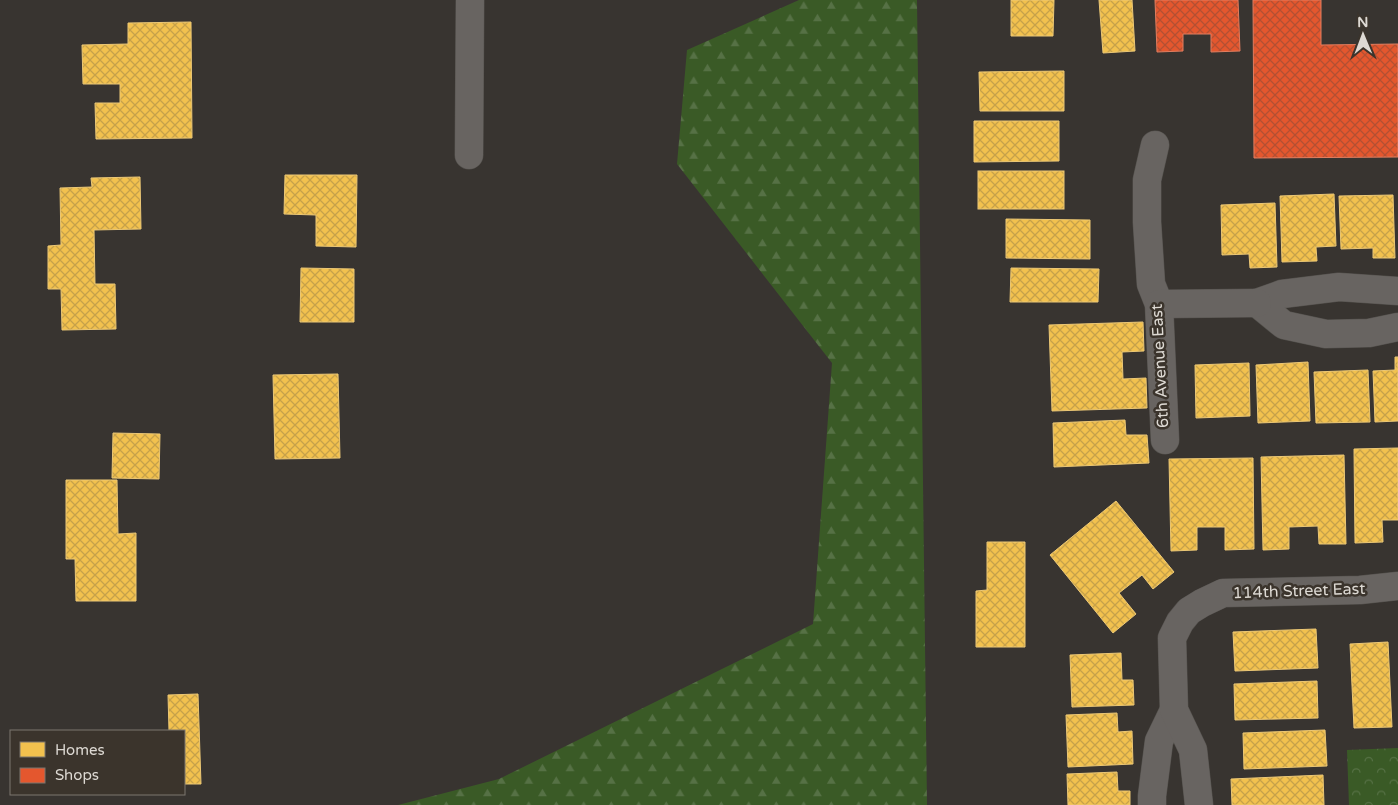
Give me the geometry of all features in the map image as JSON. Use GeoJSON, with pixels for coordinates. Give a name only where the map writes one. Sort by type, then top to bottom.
{"type":"FeatureCollection","features":[{"type":"Feature","properties":{"kind":"street"},"geometry":{"type":"LineString","coordinates":[[469,155],[470,0]]}},
{"type":"Feature","properties":{"kind":"street","name":"6th Avenue East"},"geometry":{"type":"LineString","coordinates":[[1155,145],[1147,180],[1146,222],[1151,284],[1159,304],[1165,440]]}},
{"type":"Feature","properties":{"kind":"street"},"geometry":{"type":"LineString","coordinates":[[1159,304],[1257,303],[1282,294],[1339,287],[1398,291]]}},
{"type":"Feature","properties":{"kind":"street"},"geometry":{"type":"LineString","coordinates":[[1257,303],[1284,325],[1326,334],[1369,333],[1398,327]]}},
{"type":"Feature","properties":{"kind":"street","name":"114th Street East"},"geometry":{"type":"LineString","coordinates":[[1174,710],[1172,638],[1180,622],[1189,611],[1202,603],[1223,593],[1360,590],[1398,586]]}},
{"type":"Feature","properties":{"kind":"street"},"geometry":{"type":"LineString","coordinates":[[1152,805],[1159,741],[1174,710]]}},
{"type":"Feature","properties":{"kind":"street"},"geometry":{"type":"LineString","coordinates":[[1174,710],[1193,750],[1200,805]]}},
{"type":"Feature","properties":{"kind":"green space"},"geometry":{"type":"Polygon","coordinates":[[[799,0],[917,0],[927,805],[398,805],[499,779],[813,624],[832,363],[677,164],[687,50],[799,0]]]}},
{"type":"Feature","properties":{"kind":"green space"},"geometry":{"type":"Polygon","coordinates":[[[1398,748],[1398,805],[1349,805],[1347,750],[1398,748]]]}},
{"type":"Feature","properties":{"kind":"building: Homes"},"geometry":{"type":"Polygon","coordinates":[[[1011,0],[1054,0],[1053,36],[1011,36],[1011,0]]]}},
{"type":"Feature","properties":{"kind":"building: Homes"},"geometry":{"type":"Polygon","coordinates":[[[1099,0],[1132,0],[1135,51],[1103,53],[1099,0]]]}},
{"type":"Feature","properties":{"kind":"building: Homes"},"geometry":{"type":"Polygon","coordinates":[[[191,22],[192,138],[96,139],[95,103],[120,103],[120,84],[83,84],[82,45],[128,44],[128,23],[191,22]]]}},
{"type":"Feature","properties":{"kind":"building: Homes"},"geometry":{"type":"Polygon","coordinates":[[[1064,71],[1064,111],[980,111],[979,72],[1064,71]]]}},
{"type":"Feature","properties":{"kind":"building: Homes"},"geometry":{"type":"Polygon","coordinates":[[[974,121],[1059,121],[1059,161],[974,162],[974,121]]]}},
{"type":"Feature","properties":{"kind":"building: Homes"},"geometry":{"type":"Polygon","coordinates":[[[978,171],[1064,171],[1064,209],[978,209],[978,171]]]}},
{"type":"Feature","properties":{"kind":"building: Homes"},"geometry":{"type":"Polygon","coordinates":[[[285,175],[357,175],[356,247],[316,246],[316,215],[284,214],[285,175]]]}},
{"type":"Feature","properties":{"kind":"building: Homes"},"geometry":{"type":"Polygon","coordinates":[[[140,177],[141,229],[94,230],[95,284],[115,284],[116,329],[62,330],[61,289],[48,289],[48,246],[61,245],[60,188],[92,187],[91,178],[140,177]]]}},
{"type":"Feature","properties":{"kind":"building: Homes"},"geometry":{"type":"Polygon","coordinates":[[[1334,194],[1336,246],[1316,247],[1317,261],[1282,262],[1280,196],[1334,194]]]}},
{"type":"Feature","properties":{"kind":"building: Homes"},"geometry":{"type":"Polygon","coordinates":[[[1393,195],[1395,258],[1373,258],[1373,248],[1341,249],[1339,196],[1393,195]]]}},
{"type":"Feature","properties":{"kind":"building: Homes"},"geometry":{"type":"Polygon","coordinates":[[[1275,203],[1277,267],[1250,268],[1249,254],[1222,255],[1221,205],[1275,203]]]}},
{"type":"Feature","properties":{"kind":"building: Homes"},"geometry":{"type":"Polygon","coordinates":[[[1006,219],[1090,220],[1090,259],[1006,258],[1006,219]]]}},
{"type":"Feature","properties":{"kind":"building: Homes"},"geometry":{"type":"Polygon","coordinates":[[[301,268],[354,269],[354,322],[300,322],[301,268]]]}},
{"type":"Feature","properties":{"kind":"building: Homes"},"geometry":{"type":"Polygon","coordinates":[[[1011,268],[1099,269],[1098,302],[1010,302],[1011,268]]]}},
{"type":"Feature","properties":{"kind":"building: Homes"},"geometry":{"type":"Polygon","coordinates":[[[1143,322],[1144,351],[1122,352],[1123,379],[1146,378],[1147,408],[1052,411],[1049,325],[1143,322]]]}},
{"type":"Feature","properties":{"kind":"building: Homes"},"geometry":{"type":"Polygon","coordinates":[[[1395,357],[1398,357],[1398,421],[1375,422],[1373,371],[1395,370],[1395,357]]]}},
{"type":"Feature","properties":{"kind":"building: Homes"},"geometry":{"type":"Polygon","coordinates":[[[1308,362],[1310,421],[1258,423],[1256,365],[1308,362]]]}},
{"type":"Feature","properties":{"kind":"building: Homes"},"geometry":{"type":"Polygon","coordinates":[[[1249,363],[1250,416],[1196,418],[1195,365],[1249,363]]]}},
{"type":"Feature","properties":{"kind":"building: Homes"},"geometry":{"type":"Polygon","coordinates":[[[1368,370],[1370,422],[1316,423],[1314,372],[1368,370]]]}},
{"type":"Feature","properties":{"kind":"building: Homes"},"geometry":{"type":"Polygon","coordinates":[[[338,374],[340,458],[275,459],[273,375],[338,374]]]}},
{"type":"Feature","properties":{"kind":"building: Homes"},"geometry":{"type":"Polygon","coordinates":[[[1125,420],[1126,435],[1147,435],[1149,463],[1054,467],[1053,423],[1125,420]]]}},
{"type":"Feature","properties":{"kind":"building: Homes"},"geometry":{"type":"Polygon","coordinates":[[[113,433],[160,434],[159,479],[112,478],[113,433]]]}},
{"type":"Feature","properties":{"kind":"building: Homes"},"geometry":{"type":"Polygon","coordinates":[[[1398,448],[1398,520],[1382,520],[1383,542],[1355,543],[1354,449],[1398,448]]]}},
{"type":"Feature","properties":{"kind":"building: Homes"},"geometry":{"type":"Polygon","coordinates":[[[1344,455],[1346,544],[1319,544],[1318,526],[1289,527],[1289,549],[1263,550],[1261,457],[1344,455]]]}},
{"type":"Feature","properties":{"kind":"building: Homes"},"geometry":{"type":"Polygon","coordinates":[[[1253,458],[1254,549],[1225,550],[1225,527],[1197,527],[1197,550],[1171,551],[1169,459],[1253,458]]]}},
{"type":"Feature","properties":{"kind":"building: Homes"},"geometry":{"type":"Polygon","coordinates":[[[66,480],[117,480],[118,534],[136,533],[136,601],[76,601],[75,559],[66,559],[66,480]]]}},
{"type":"Feature","properties":{"kind":"building: Homes"},"geometry":{"type":"Polygon","coordinates":[[[1116,501],[1174,572],[1153,589],[1142,575],[1119,593],[1136,614],[1113,633],[1050,555],[1116,501]]]}},
{"type":"Feature","properties":{"kind":"building: Homes"},"geometry":{"type":"Polygon","coordinates":[[[987,542],[1025,542],[1025,647],[976,647],[976,591],[987,590],[987,542]]]}},
{"type":"Feature","properties":{"kind":"building: Homes"},"geometry":{"type":"Polygon","coordinates":[[[1316,629],[1318,668],[1235,671],[1233,632],[1316,629]]]}},
{"type":"Feature","properties":{"kind":"building: Homes"},"geometry":{"type":"Polygon","coordinates":[[[1388,642],[1392,727],[1354,728],[1350,644],[1388,642]]]}},
{"type":"Feature","properties":{"kind":"building: Homes"},"geometry":{"type":"Polygon","coordinates":[[[1121,653],[1122,680],[1133,680],[1134,705],[1072,707],[1070,655],[1121,653]]]}},
{"type":"Feature","properties":{"kind":"building: Homes"},"geometry":{"type":"Polygon","coordinates":[[[1317,681],[1318,718],[1235,720],[1234,684],[1317,681]]]}},
{"type":"Feature","properties":{"kind":"building: Homes"},"geometry":{"type":"Polygon","coordinates":[[[198,694],[201,784],[185,784],[185,730],[169,730],[168,695],[198,694]]]}},
{"type":"Feature","properties":{"kind":"building: Homes"},"geometry":{"type":"Polygon","coordinates":[[[1117,713],[1118,732],[1132,731],[1133,764],[1068,767],[1066,715],[1117,713]]]}},
{"type":"Feature","properties":{"kind":"building: Homes"},"geometry":{"type":"Polygon","coordinates":[[[1325,730],[1327,766],[1244,769],[1243,733],[1325,730]]]}},
{"type":"Feature","properties":{"kind":"building: Homes"},"geometry":{"type":"Polygon","coordinates":[[[1117,772],[1118,791],[1130,791],[1130,805],[1068,805],[1067,774],[1117,772]]]}},
{"type":"Feature","properties":{"kind":"building: Homes"},"geometry":{"type":"Polygon","coordinates":[[[1323,775],[1324,805],[1232,805],[1231,779],[1323,775]]]}},
{"type":"Feature","properties":{"kind":"building: Shops"},"geometry":{"type":"Polygon","coordinates":[[[1155,0],[1238,0],[1240,51],[1211,52],[1211,34],[1183,34],[1183,51],[1157,52],[1155,0]]]}},
{"type":"Feature","properties":{"kind":"building: Shops"},"geometry":{"type":"Polygon","coordinates":[[[1253,0],[1321,0],[1321,45],[1398,44],[1398,157],[1254,158],[1253,0]]]}}]}
